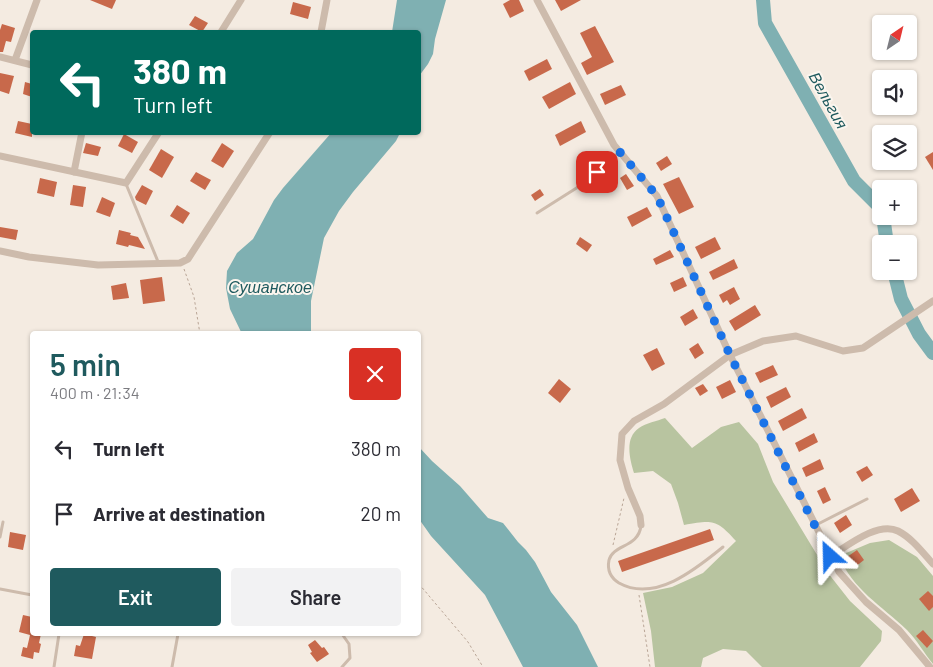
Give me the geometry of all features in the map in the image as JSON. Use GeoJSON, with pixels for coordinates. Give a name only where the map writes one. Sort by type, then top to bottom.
{"type":"FeatureCollection","features":[{"type":"Feature","properties":{"kind":"street"},"geometry":{"type":"LineString","coordinates":[[15,60],[37,0]]}},
{"type":"Feature","properties":{"kind":"street"},"geometry":{"type":"LineString","coordinates":[[223,30],[241,0]]}},
{"type":"Feature","properties":{"kind":"street"},"geometry":{"type":"LineString","coordinates":[[321,30],[327,0]]}},
{"type":"Feature","properties":{"kind":"street"},"geometry":{"type":"LineString","coordinates":[[537,0],[609,136],[619,151],[657,196],[730,355],[839,572],[866,602],[899,630],[930,667]]}},
{"type":"Feature","properties":{"kind":"street"},"geometry":{"type":"LineString","coordinates":[[0,57],[30,64]]}},
{"type":"Feature","properties":{"kind":"street"},"geometry":{"type":"LineString","coordinates":[[74,172],[81,135]]}},
{"type":"Feature","properties":{"kind":"street"},"geometry":{"type":"LineString","coordinates":[[0,156],[126,183],[157,135]]}},
{"type":"Feature","properties":{"kind":"street"},"geometry":{"type":"LineString","coordinates":[[0,251],[98,265],[181,263],[188,259],[268,135]]}},
{"type":"Feature","properties":{"kind":"street"},"geometry":{"type":"LineString","coordinates":[[641,524],[640,516],[628,488],[620,460],[622,434],[634,421],[664,404],[730,355],[762,341],[796,336],[843,350],[863,348],[933,301]]}},
{"type":"Feature","properties":{"kind":"street"},"geometry":{"type":"LineString","coordinates":[[830,556],[882,528],[898,531],[913,543],[933,564]]}},
{"type":"Feature","properties":{"kind":"lane"},"geometry":{"type":"LineString","coordinates":[[537,212],[586,182],[619,151]]}},
{"type":"Feature","properties":{"kind":"lane"},"geometry":{"type":"LineString","coordinates":[[126,183],[159,265]]}},
{"type":"Feature","properties":{"kind":"lane"},"geometry":{"type":"LineString","coordinates":[[816,525],[866,499]]}},
{"type":"Feature","properties":{"kind":"lane"},"geometry":{"type":"LineString","coordinates":[[0,537],[3,522]]}},
{"type":"Feature","properties":{"kind":"lane"},"geometry":{"type":"LineString","coordinates":[[641,524],[641,533],[633,542],[610,557],[608,570],[615,580],[625,586],[638,590],[666,584],[691,572],[723,547]]}},
{"type":"Feature","properties":{"kind":"lane"},"geometry":{"type":"LineString","coordinates":[[0,589],[30,595]]}},
{"type":"Feature","properties":{"kind":"lane"},"geometry":{"type":"LineString","coordinates":[[54,667],[59,636]]}},
{"type":"Feature","properties":{"kind":"lane"},"geometry":{"type":"LineString","coordinates":[[172,667],[178,636]]}},
{"type":"Feature","properties":{"kind":"lane"},"geometry":{"type":"LineString","coordinates":[[342,667],[350,658],[349,644],[343,636]]}},
{"type":"Feature","properties":{"kind":"path"},"geometry":{"type":"LineString","coordinates":[[181,263],[194,297],[200,331]]}},
{"type":"Feature","properties":{"kind":"path"},"geometry":{"type":"LineString","coordinates":[[610,557],[623,501],[628,488]]}},
{"type":"Feature","properties":{"kind":"path"},"geometry":{"type":"LineString","coordinates":[[421,586],[468,642],[483,667]]}},
{"type":"Feature","properties":{"kind":"path"},"geometry":{"type":"LineString","coordinates":[[638,590],[650,667]]}},
{"type":"Feature","properties":{"kind":"green space"},"geometry":{"type":"Polygon","coordinates":[[[665,418],[692,448],[721,427],[739,422],[758,444],[773,482],[828,573],[850,601],[882,631],[881,641],[860,667],[762,667],[746,651],[723,649],[703,658],[701,667],[655,667],[651,631],[643,593],[672,587],[703,573],[736,541],[724,529],[713,523],[702,522],[684,525],[671,484],[653,471],[634,473],[629,449],[631,437],[642,426],[665,418]]]}},
{"type":"Feature","properties":{"kind":"green space"},"geometry":{"type":"Polygon","coordinates":[[[889,540],[917,557],[933,576],[933,664],[907,630],[860,588],[845,568],[839,556],[870,543],[889,540]]]}},
{"type":"Feature","properties":{"kind":"water"},"geometry":{"type":"Polygon","coordinates":[[[397,0],[446,0],[435,39],[433,54],[421,73],[421,30],[392,30],[397,0]]]}},
{"type":"Feature","properties":{"kind":"water","name":"Сушанское"},"geometry":{"type":"Polygon","coordinates":[[[329,135],[399,135],[339,211],[324,238],[311,301],[311,331],[241,331],[230,309],[226,288],[227,271],[237,253],[253,239],[274,200],[329,135]]]}},
{"type":"Feature","properties":{"kind":"water"},"geometry":{"type":"Polygon","coordinates":[[[421,449],[460,486],[488,518],[503,523],[526,550],[535,562],[551,592],[577,625],[598,667],[523,667],[485,595],[431,536],[421,522],[421,449]]]}},
{"type":"Feature","properties":{"kind":"building"},"geometry":{"type":"Polygon","coordinates":[[[90,0],[116,0],[112,9],[90,0]]]}},
{"type":"Feature","properties":{"kind":"building"},"geometry":{"type":"Polygon","coordinates":[[[510,0],[519,0],[524,11],[510,18],[503,4],[510,0]]]}},
{"type":"Feature","properties":{"kind":"building"},"geometry":{"type":"Polygon","coordinates":[[[555,0],[581,0],[561,11],[555,0]]]}},
{"type":"Feature","properties":{"kind":"building"},"geometry":{"type":"Polygon","coordinates":[[[293,2],[311,7],[308,19],[290,14],[293,2]]]}},
{"type":"Feature","properties":{"kind":"building"},"geometry":{"type":"Polygon","coordinates":[[[195,16],[208,23],[203,30],[198,30],[189,25],[195,16]]]}},
{"type":"Feature","properties":{"kind":"building"},"geometry":{"type":"Polygon","coordinates":[[[2,24],[15,28],[11,42],[6,41],[3,52],[0,52],[0,30],[2,24]]]}},
{"type":"Feature","properties":{"kind":"building"},"geometry":{"type":"Polygon","coordinates":[[[595,26],[614,62],[587,75],[581,63],[592,57],[580,33],[595,26]]]}},
{"type":"Feature","properties":{"kind":"building"},"geometry":{"type":"Polygon","coordinates":[[[547,59],[552,69],[529,81],[524,71],[547,59]]]}},
{"type":"Feature","properties":{"kind":"building"},"geometry":{"type":"Polygon","coordinates":[[[0,73],[14,76],[9,94],[0,91],[0,73]]]}},
{"type":"Feature","properties":{"kind":"building"},"geometry":{"type":"Polygon","coordinates":[[[25,82],[30,83],[30,96],[23,94],[25,82]]]}},
{"type":"Feature","properties":{"kind":"building"},"geometry":{"type":"Polygon","coordinates":[[[570,82],[576,94],[549,109],[542,97],[570,82]]]}},
{"type":"Feature","properties":{"kind":"building"},"geometry":{"type":"Polygon","coordinates":[[[621,85],[626,95],[605,105],[600,94],[621,85]]]}},
{"type":"Feature","properties":{"kind":"building"},"geometry":{"type":"Polygon","coordinates":[[[18,121],[30,124],[30,135],[32,137],[15,133],[18,121]]]}},
{"type":"Feature","properties":{"kind":"building"},"geometry":{"type":"Polygon","coordinates":[[[581,121],[586,132],[560,146],[555,135],[581,121]]]}},
{"type":"Feature","properties":{"kind":"building"},"geometry":{"type":"Polygon","coordinates":[[[124,135],[138,142],[132,153],[118,146],[124,135]]]}},
{"type":"Feature","properties":{"kind":"building"},"geometry":{"type":"Polygon","coordinates":[[[86,143],[101,147],[98,156],[83,153],[86,143]]]}},
{"type":"Feature","properties":{"kind":"building"},"geometry":{"type":"Polygon","coordinates":[[[222,143],[234,151],[223,168],[211,161],[222,143]]]}},
{"type":"Feature","properties":{"kind":"building"},"geometry":{"type":"Polygon","coordinates":[[[161,149],[174,157],[162,178],[149,170],[161,149]]]}},
{"type":"Feature","properties":{"kind":"building"},"geometry":{"type":"Polygon","coordinates":[[[933,152],[933,170],[925,157],[933,152]]]}},
{"type":"Feature","properties":{"kind":"building"},"geometry":{"type":"Polygon","coordinates":[[[667,156],[672,164],[661,171],[656,163],[667,156]]]}},
{"type":"Feature","properties":{"kind":"building"},"geometry":{"type":"Polygon","coordinates":[[[196,172],[211,180],[205,190],[190,181],[196,172]]]}},
{"type":"Feature","properties":{"kind":"building"},"geometry":{"type":"Polygon","coordinates":[[[626,174],[634,186],[627,190],[620,178],[626,174]]]}},
{"type":"Feature","properties":{"kind":"building"},"geometry":{"type":"Polygon","coordinates":[[[679,177],[694,207],[679,214],[663,184],[679,177]]]}},
{"type":"Feature","properties":{"kind":"building"},"geometry":{"type":"Polygon","coordinates":[[[40,178],[57,182],[54,197],[37,193],[40,178]]]}},
{"type":"Feature","properties":{"kind":"building"},"geometry":{"type":"Polygon","coordinates":[[[73,185],[86,187],[83,207],[70,205],[73,185]]]}},
{"type":"Feature","properties":{"kind":"building"},"geometry":{"type":"Polygon","coordinates":[[[142,185],[153,191],[146,205],[136,200],[135,197],[142,185]]]}},
{"type":"Feature","properties":{"kind":"building"},"geometry":{"type":"Polygon","coordinates":[[[540,189],[544,195],[535,201],[531,195],[540,189]]]}},
{"type":"Feature","properties":{"kind":"building"},"geometry":{"type":"Polygon","coordinates":[[[102,197],[115,203],[110,217],[96,212],[102,197]]]}},
{"type":"Feature","properties":{"kind":"building"},"geometry":{"type":"Polygon","coordinates":[[[177,205],[190,213],[183,224],[170,216],[177,205]]]}},
{"type":"Feature","properties":{"kind":"building"},"geometry":{"type":"Polygon","coordinates":[[[647,207],[652,216],[632,227],[627,217],[647,207]]]}},
{"type":"Feature","properties":{"kind":"building"},"geometry":{"type":"Polygon","coordinates":[[[0,227],[18,230],[16,240],[0,237],[0,227]]]}},
{"type":"Feature","properties":{"kind":"building"},"geometry":{"type":"Polygon","coordinates":[[[119,230],[138,237],[145,249],[116,244],[119,230]]]}},
{"type":"Feature","properties":{"kind":"building"},"geometry":{"type":"Polygon","coordinates":[[[580,237],[592,245],[587,252],[576,244],[580,237]]]}},
{"type":"Feature","properties":{"kind":"building"},"geometry":{"type":"Polygon","coordinates":[[[715,237],[721,249],[701,259],[695,247],[715,237]]]}},
{"type":"Feature","properties":{"kind":"building"},"geometry":{"type":"Polygon","coordinates":[[[670,250],[674,257],[656,265],[653,259],[670,250]]]}},
{"type":"Feature","properties":{"kind":"building"},"geometry":{"type":"Polygon","coordinates":[[[734,259],[738,268],[713,280],[709,272],[734,259]]]}},
{"type":"Feature","properties":{"kind":"building"},"geometry":{"type":"Polygon","coordinates":[[[162,277],[165,301],[143,304],[140,280],[162,277]]]}},
{"type":"Feature","properties":{"kind":"building"},"geometry":{"type":"Polygon","coordinates":[[[683,277],[687,286],[674,292],[670,283],[683,277]]]}},
{"type":"Feature","properties":{"kind":"building"},"geometry":{"type":"Polygon","coordinates":[[[126,283],[129,298],[113,300],[111,286],[126,283]]]}},
{"type":"Feature","properties":{"kind":"building"},"geometry":{"type":"Polygon","coordinates":[[[734,287],[740,299],[730,305],[727,300],[723,303],[719,295],[734,287]]]}},
{"type":"Feature","properties":{"kind":"building"},"geometry":{"type":"Polygon","coordinates":[[[755,305],[761,315],[735,331],[729,321],[755,305]]]}},
{"type":"Feature","properties":{"kind":"building"},"geometry":{"type":"Polygon","coordinates":[[[693,309],[698,318],[685,326],[680,317],[693,309]]]}},
{"type":"Feature","properties":{"kind":"building"},"geometry":{"type":"Polygon","coordinates":[[[698,343],[704,353],[695,359],[689,349],[698,343]]]}},
{"type":"Feature","properties":{"kind":"building"},"geometry":{"type":"Polygon","coordinates":[[[657,348],[665,364],[652,371],[643,355],[657,348]]]}},
{"type":"Feature","properties":{"kind":"building"},"geometry":{"type":"Polygon","coordinates":[[[773,365],[778,375],[760,383],[755,373],[773,365]]]}},
{"type":"Feature","properties":{"kind":"building"},"geometry":{"type":"Polygon","coordinates":[[[559,379],[571,389],[560,403],[548,393],[559,379]]]}},
{"type":"Feature","properties":{"kind":"building"},"geometry":{"type":"Polygon","coordinates":[[[730,380],[736,392],[722,399],[716,387],[730,380]]]}},
{"type":"Feature","properties":{"kind":"building"},"geometry":{"type":"Polygon","coordinates":[[[703,384],[708,391],[700,396],[695,388],[703,384]]]}},
{"type":"Feature","properties":{"kind":"building"},"geometry":{"type":"Polygon","coordinates":[[[786,387],[791,397],[771,408],[766,397],[786,387]]]}},
{"type":"Feature","properties":{"kind":"building"},"geometry":{"type":"Polygon","coordinates":[[[802,408],[807,418],[783,431],[778,421],[802,408]]]}},
{"type":"Feature","properties":{"kind":"building"},"geometry":{"type":"Polygon","coordinates":[[[814,433],[818,442],[799,452],[795,443],[814,433]]]}},
{"type":"Feature","properties":{"kind":"building"},"geometry":{"type":"Polygon","coordinates":[[[820,459],[824,469],[806,477],[802,468],[820,459]]]}},
{"type":"Feature","properties":{"kind":"building"},"geometry":{"type":"Polygon","coordinates":[[[867,466],[873,475],[862,482],[856,472],[867,466]]]}},
{"type":"Feature","properties":{"kind":"building"},"geometry":{"type":"Polygon","coordinates":[[[825,487],[831,500],[823,504],[817,491],[825,487]]]}},
{"type":"Feature","properties":{"kind":"building"},"geometry":{"type":"Polygon","coordinates":[[[912,488],[920,501],[901,512],[894,499],[912,488]]]}},
{"type":"Feature","properties":{"kind":"building"},"geometry":{"type":"Polygon","coordinates":[[[846,515],[852,525],[840,533],[834,523],[846,515]]]}},
{"type":"Feature","properties":{"kind":"building"},"geometry":{"type":"Polygon","coordinates":[[[710,529],[714,540],[622,572],[618,561],[710,529]]]}},
{"type":"Feature","properties":{"kind":"building"},"geometry":{"type":"Polygon","coordinates":[[[10,532],[26,535],[23,550],[8,547],[10,532]]]}},
{"type":"Feature","properties":{"kind":"building"},"geometry":{"type":"Polygon","coordinates":[[[857,550],[864,560],[855,567],[847,557],[857,550]]]}},
{"type":"Feature","properties":{"kind":"building"},"geometry":{"type":"Polygon","coordinates":[[[928,591],[933,596],[933,607],[929,611],[919,599],[928,591]]]}},
{"type":"Feature","properties":{"kind":"building"},"geometry":{"type":"Polygon","coordinates":[[[23,615],[30,617],[30,635],[19,632],[23,615]]]}},
{"type":"Feature","properties":{"kind":"building"},"geometry":{"type":"Polygon","coordinates":[[[923,630],[933,641],[927,648],[916,636],[923,630]]]}},
{"type":"Feature","properties":{"kind":"building"},"geometry":{"type":"Polygon","coordinates":[[[30,635],[41,636],[39,653],[34,652],[33,659],[21,656],[23,647],[27,648],[30,635]]]}},
{"type":"Feature","properties":{"kind":"building"},"geometry":{"type":"Polygon","coordinates":[[[83,636],[96,637],[92,659],[74,656],[76,645],[80,646],[83,636]]]}},
{"type":"Feature","properties":{"kind":"building"},"geometry":{"type":"Polygon","coordinates":[[[315,640],[329,654],[317,662],[310,653],[312,652],[308,645],[315,640]]]}},
{"type":"Feature","properties":{"kind":"waterway","name":"Вельгия"},"geometry":{"type":"LineString","coordinates":[[763,0],[765,23],[854,181],[872,199]]}},
{"type":"Feature","properties":{"kind":"waterway","name":"Вельгия"},"geometry":{"type":"LineString","coordinates":[[884,225],[886,235]]}},
{"type":"Feature","properties":{"kind":"waterway","name":"Вельгия"},"geometry":{"type":"LineString","coordinates":[[896,280],[901,299],[919,334],[933,353]]}},
{"type":"Feature","properties":{"kind":"route"},"geometry":{"type":"LineString","coordinates":[[597,172],[619,151],[657,196],[730,355],[830,556]]}}]}
